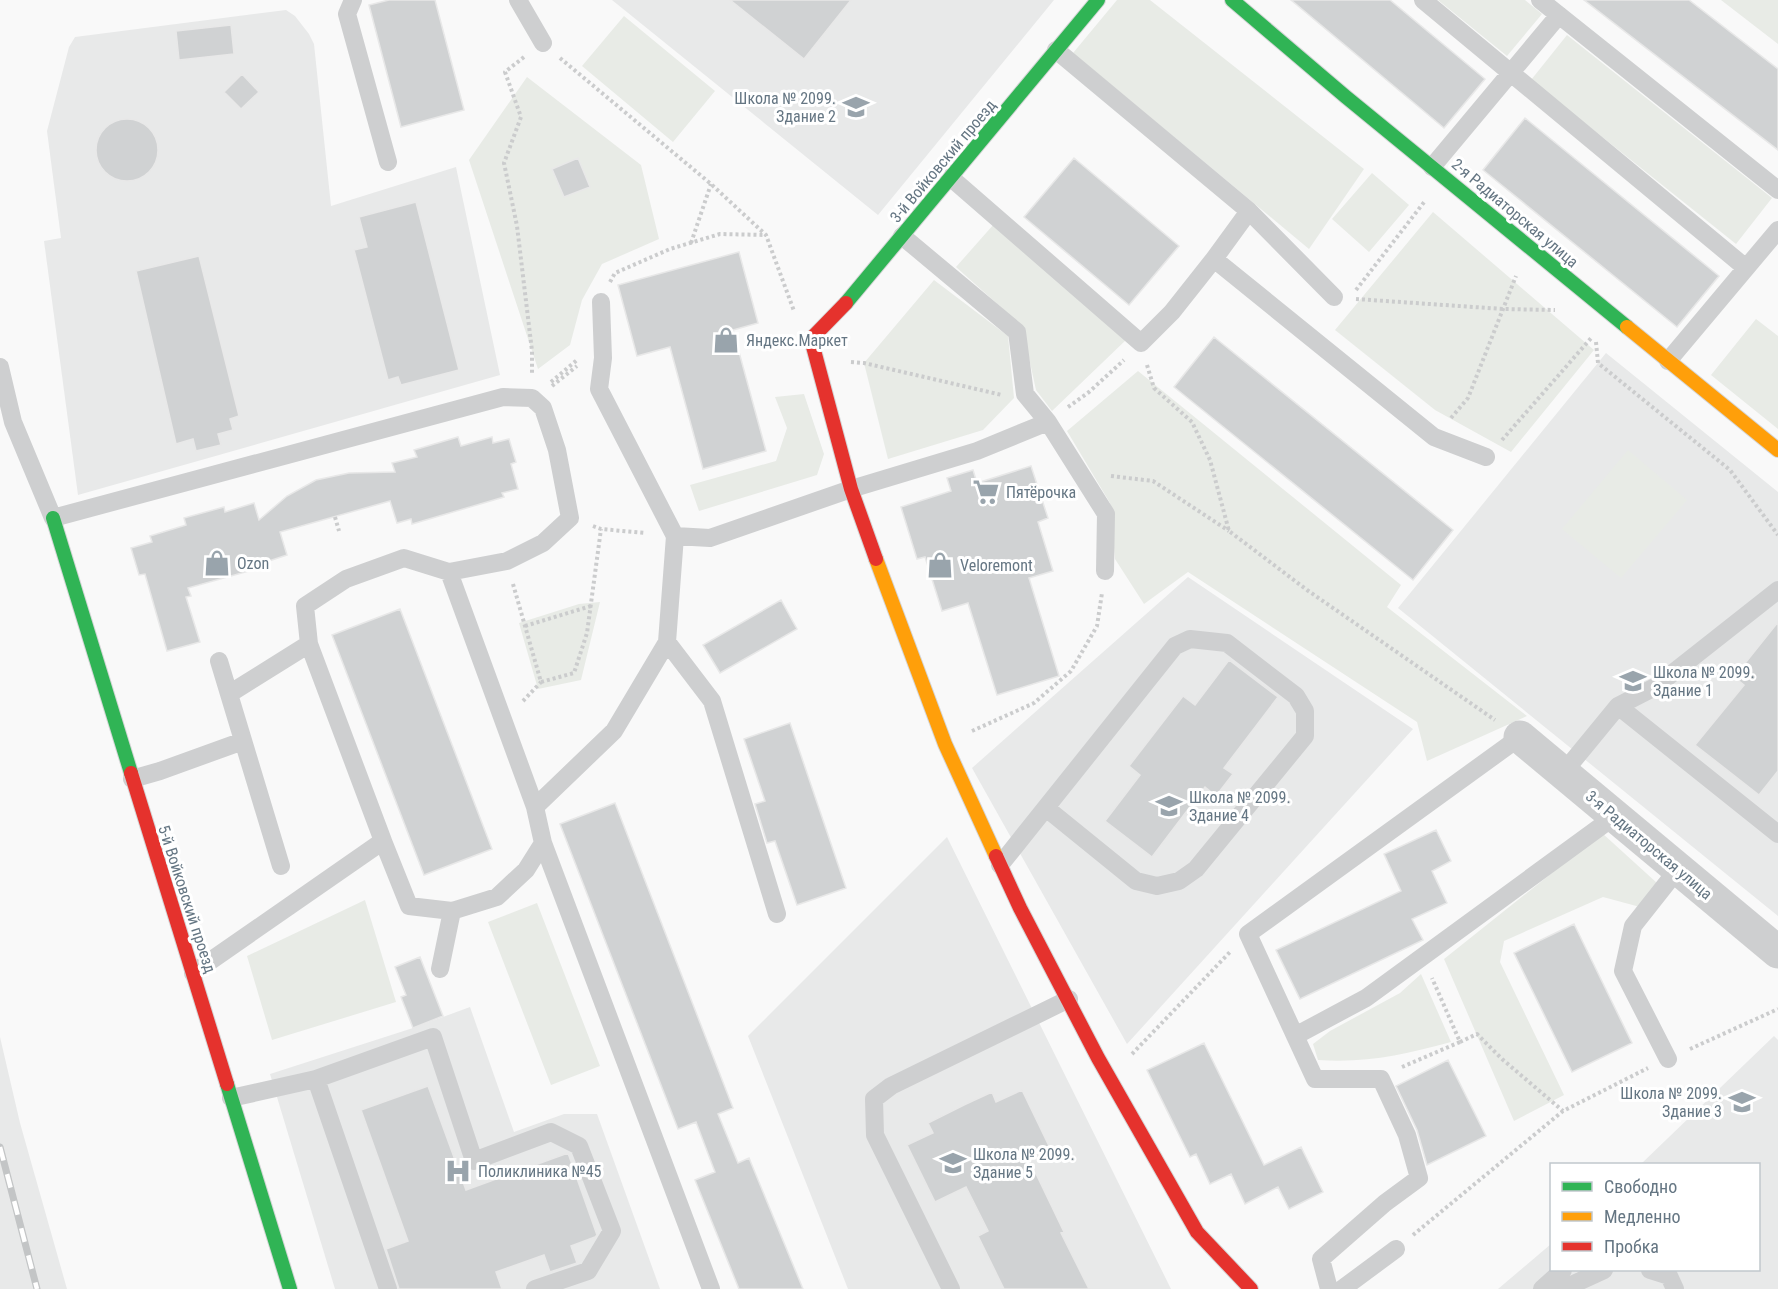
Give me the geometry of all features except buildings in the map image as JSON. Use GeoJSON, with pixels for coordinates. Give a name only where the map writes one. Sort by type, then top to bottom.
{"type":"FeatureCollection","features":[{"type":"Feature","properties":{"kind":"street","name":"3-й Войковский проезд"},"geometry":{"type":"LineString","coordinates":[[811,339],[856,292],[1098,0]]}},
{"type":"Feature","properties":{"kind":"street","name":"2-я Радиаторская улица"},"geometry":{"type":"LineString","coordinates":[[1232,0],[1668,362],[1778,450]]}},
{"type":"Feature","properties":{"kind":"street"},"geometry":{"type":"LineString","coordinates":[[811,339],[814,358],[851,489],[945,744],[1000,865],[1098,1058],[1197,1232],[1251,1289]]}},
{"type":"Feature","properties":{"kind":"street","name":"5-й Войковский проезд"},"geometry":{"type":"LineString","coordinates":[[53,518],[290,1289]]}},
{"type":"Feature","properties":{"kind":"street","name":"3-я Радиаторская улица"},"geometry":{"type":"LineString","coordinates":[[1520,737],[1778,952]]}},
{"type":"Feature","properties":{"kind":"lane"},"geometry":{"type":"LineString","coordinates":[[353,0],[347,14],[388,162]]}},
{"type":"Feature","properties":{"kind":"lane"},"geometry":{"type":"LineString","coordinates":[[518,0],[543,43]]}},
{"type":"Feature","properties":{"kind":"lane"},"geometry":{"type":"LineString","coordinates":[[1423,0],[1746,268]]}},
{"type":"Feature","properties":{"kind":"lane"},"geometry":{"type":"LineString","coordinates":[[1540,0],[1778,190]]}},
{"type":"Feature","properties":{"kind":"lane"},"geometry":{"type":"LineString","coordinates":[[1432,167],[1559,15]]}},
{"type":"Feature","properties":{"kind":"lane"},"geometry":{"type":"LineString","coordinates":[[1056,50],[1249,211],[1334,297]]}},
{"type":"Feature","properties":{"kind":"lane"},"geometry":{"type":"LineString","coordinates":[[950,177],[1141,343],[1172,312],[1249,211]]}},
{"type":"Feature","properties":{"kind":"lane"},"geometry":{"type":"LineString","coordinates":[[1668,362],[1778,230]]}},
{"type":"Feature","properties":{"kind":"lane"},"geometry":{"type":"LineString","coordinates":[[902,236],[1017,332],[1025,394],[1048,422],[1106,514],[1105,571]]}},
{"type":"Feature","properties":{"kind":"lane"},"geometry":{"type":"LineString","coordinates":[[1214,259],[1434,436],[1486,457]]}},
{"type":"Feature","properties":{"kind":"lane"},"geometry":{"type":"LineString","coordinates":[[535,807],[614,730],[667,642],[675,536],[599,389],[603,358],[601,302]]}},
{"type":"Feature","properties":{"kind":"lane"},"geometry":{"type":"LineString","coordinates":[[0,367],[13,422],[53,518],[503,397],[532,398],[543,408],[558,450],[570,518],[543,543],[507,561],[448,572],[404,558],[346,579],[305,606],[309,644],[409,906],[452,911],[497,897],[526,870],[543,843]]}},
{"type":"Feature","properties":{"kind":"lane"},"geometry":{"type":"LineString","coordinates":[[675,536],[710,538],[851,489],[977,451],[1048,422]]}},
{"type":"Feature","properties":{"kind":"lane"},"geometry":{"type":"LineString","coordinates":[[448,572],[535,807],[543,843],[711,1289]]}},
{"type":"Feature","properties":{"kind":"lane"},"geometry":{"type":"LineString","coordinates":[[1563,773],[1618,706],[1655,687],[1778,590]]}},
{"type":"Feature","properties":{"kind":"lane"},"geometry":{"type":"LineString","coordinates":[[1000,865],[1175,646],[1190,639],[1227,643],[1296,696],[1305,711],[1305,736],[1196,869],[1179,881],[1157,886],[1136,881],[1046,808]]}},
{"type":"Feature","properties":{"kind":"lane"},"geometry":{"type":"LineString","coordinates":[[667,642],[712,700],[777,914]]}},
{"type":"Feature","properties":{"kind":"lane"},"geometry":{"type":"LineString","coordinates":[[229,694],[309,644]]}},
{"type":"Feature","properties":{"kind":"lane"},"geometry":{"type":"LineString","coordinates":[[219,661],[281,866]]}},
{"type":"Feature","properties":{"kind":"lane"},"geometry":{"type":"LineString","coordinates":[[1618,706],[1778,834]]}},
{"type":"Feature","properties":{"kind":"lane"},"geometry":{"type":"LineString","coordinates":[[1329,1289],[1321,1259],[1385,1203],[1419,1178],[1407,1135],[1381,1079],[1315,1079],[1248,934],[1520,737]]}},
{"type":"Feature","properties":{"kind":"lane"},"geometry":{"type":"LineString","coordinates":[[132,779],[243,741]]}},
{"type":"Feature","properties":{"kind":"lane"},"geometry":{"type":"LineString","coordinates":[[1295,1036],[1365,998],[1615,816]]}},
{"type":"Feature","properties":{"kind":"lane"},"geometry":{"type":"LineString","coordinates":[[193,973],[383,841]]}},
{"type":"Feature","properties":{"kind":"lane"},"geometry":{"type":"LineString","coordinates":[[1668,1059],[1623,970],[1633,926],[1678,869]]}},
{"type":"Feature","properties":{"kind":"lane"},"geometry":{"type":"LineString","coordinates":[[440,969],[452,911]]}},
{"type":"Feature","properties":{"kind":"lane"},"geometry":{"type":"LineString","coordinates":[[951,1289],[875,1135],[874,1099],[891,1086],[1070,999]]}},
{"type":"Feature","properties":{"kind":"lane"},"geometry":{"type":"LineString","coordinates":[[231,1098],[316,1079],[433,1037],[474,1161],[551,1132],[579,1146],[612,1231],[588,1271],[535,1289]]}},
{"type":"Feature","properties":{"kind":"lane"},"geometry":{"type":"LineString","coordinates":[[316,1079],[388,1289]]}},
{"type":"Feature","properties":{"kind":"lane"},"geometry":{"type":"LineString","coordinates":[[1342,1289],[1396,1249]]}},
{"type":"Feature","properties":{"kind":"lane"},"geometry":{"type":"LineString","coordinates":[[1542,1289],[1561,1271]]}},
{"type":"Feature","properties":{"kind":"lane"},"geometry":{"type":"LineString","coordinates":[[1563,1289],[1600,1271]]}},
{"type":"Feature","properties":{"kind":"lane"},"geometry":{"type":"LineString","coordinates":[[1655,1271],[1669,1276],[1676,1289]]}},
{"type":"Feature","properties":{"kind":"path"},"geometry":{"type":"LineString","coordinates":[[574,363],[582,355],[577,366],[537,398],[532,398],[532,351],[517,225],[504,163],[521,117],[505,72],[543,43],[711,184],[766,235],[801,330],[811,339]]}},
{"type":"Feature","properties":{"kind":"path"},"geometry":{"type":"LineString","coordinates":[[691,243],[711,184]]}},
{"type":"Feature","properties":{"kind":"path"},"geometry":{"type":"LineString","coordinates":[[1429,196],[1350,298],[1503,309],[1557,310]]}},
{"type":"Feature","properties":{"kind":"path"},"geometry":{"type":"LineString","coordinates":[[601,302],[615,273],[670,249],[720,234],[766,235]]}},
{"type":"Feature","properties":{"kind":"path"},"geometry":{"type":"LineString","coordinates":[[1434,436],[1468,398],[1520,267]]}},
{"type":"Feature","properties":{"kind":"path"},"geometry":{"type":"LineString","coordinates":[[1486,457],[1596,333],[1598,363],[1730,470],[1778,535]]}},
{"type":"Feature","properties":{"kind":"path"},"geometry":{"type":"LineString","coordinates":[[1089,392],[1141,343],[1154,388],[1192,422],[1210,460],[1229,531]]}},
{"type":"Feature","properties":{"kind":"path"},"geometry":{"type":"LineString","coordinates":[[814,358],[864,363],[1014,398],[1025,394]]}},
{"type":"Feature","properties":{"kind":"path"},"geometry":{"type":"LineString","coordinates":[[1080,472],[1153,481],[1229,531],[1307,590],[1520,737]]}},
{"type":"Feature","properties":{"kind":"path"},"geometry":{"type":"LineString","coordinates":[[335,517],[339,531]]}},
{"type":"Feature","properties":{"kind":"path"},"geometry":{"type":"LineString","coordinates":[[570,518],[601,529],[675,536]]}},
{"type":"Feature","properties":{"kind":"path"},"geometry":{"type":"LineString","coordinates":[[507,561],[541,682],[574,674],[587,633],[601,529]]}},
{"type":"Feature","properties":{"kind":"path"},"geometry":{"type":"LineString","coordinates":[[945,744],[1034,703],[1071,671],[1097,626],[1105,571]]}},
{"type":"Feature","properties":{"kind":"path"},"geometry":{"type":"LineString","coordinates":[[525,626],[591,606]]}},
{"type":"Feature","properties":{"kind":"path"},"geometry":{"type":"LineString","coordinates":[[1098,1058],[1134,1054],[1164,1019],[1248,934]]}},
{"type":"Feature","properties":{"kind":"path"},"geometry":{"type":"LineString","coordinates":[[1422,956],[1460,1042]]}},
{"type":"Feature","properties":{"kind":"path"},"geometry":{"type":"LineString","coordinates":[[1396,1249],[1563,1111],[1668,1059],[1778,1009]]}},
{"type":"Feature","properties":{"kind":"path"},"geometry":{"type":"LineString","coordinates":[[1381,1079],[1477,1034],[1502,1059],[1563,1111]]}},
{"type":"Feature","properties":{"kind":"shaded area","name":"Школа № 2099. Здание 2"},"geometry":{"type":"Polygon","coordinates":[[[612,0],[1054,0],[878,215],[612,0]]]}},
{"type":"Feature","properties":{"kind":"shaded area"},"geometry":{"type":"Polygon","coordinates":[[[1117,0],[1150,0],[1364,169],[1309,249],[1073,53],[1117,0]]]}},
{"type":"Feature","properties":{"kind":"shaded area"},"geometry":{"type":"Polygon","coordinates":[[[1438,0],[1525,0],[1542,14],[1507,56],[1438,0]]]}},
{"type":"Feature","properties":{"kind":"shaded area"},"geometry":{"type":"Polygon","coordinates":[[[1721,0],[1778,0],[1778,44],[1721,0]]]}},
{"type":"Feature","properties":{"kind":"shaded area"},"geometry":{"type":"Polygon","coordinates":[[[286,10],[295,16],[314,44],[331,206],[456,167],[500,375],[78,495],[44,241],[61,238],[47,131],[69,47],[75,37],[286,10]]]}},
{"type":"Feature","properties":{"kind":"shaded area"},"geometry":{"type":"Polygon","coordinates":[[[624,16],[715,91],[673,142],[582,66],[624,16]]]}},
{"type":"Feature","properties":{"kind":"shaded area"},"geometry":{"type":"Polygon","coordinates":[[[1567,35],[1772,198],[1736,244],[1531,80],[1567,35]]]}},
{"type":"Feature","properties":{"kind":"shaded area"},"geometry":{"type":"Polygon","coordinates":[[[527,77],[641,165],[659,239],[602,264],[582,300],[570,345],[538,369],[469,160],[527,77]]]}},
{"type":"Feature","properties":{"kind":"shaded area"},"geometry":{"type":"Polygon","coordinates":[[[1372,173],[1409,205],[1369,252],[1332,219],[1372,173]]]}},
{"type":"Feature","properties":{"kind":"shaded area"},"geometry":{"type":"Polygon","coordinates":[[[1433,212],[1594,350],[1511,452],[1435,410],[1335,330],[1433,212]]]}},
{"type":"Feature","properties":{"kind":"shaded area"},"geometry":{"type":"Polygon","coordinates":[[[994,224],[1127,339],[1052,411],[1036,390],[1022,326],[956,267],[994,224]]]}},
{"type":"Feature","properties":{"kind":"shaded area"},"geometry":{"type":"Polygon","coordinates":[[[934,280],[1008,336],[1014,398],[983,430],[888,459],[864,363],[934,280]]]}},
{"type":"Feature","properties":{"kind":"shaded area"},"geometry":{"type":"Polygon","coordinates":[[[1756,319],[1778,336],[1778,429],[1711,375],[1756,319]]]}},
{"type":"Feature","properties":{"kind":"shaded area","name":"Школа № 2099. Здание 1"},"geometry":{"type":"Polygon","coordinates":[[[1606,353],[1778,492],[1778,916],[1398,608],[1606,353]]]}},
{"type":"Feature","properties":{"kind":"shaded area"},"geometry":{"type":"Polygon","coordinates":[[[1138,371],[1401,585],[1387,607],[1527,716],[1427,761],[1417,722],[1188,572],[1144,604],[1115,559],[1110,503],[1067,431],[1138,371]]]}},
{"type":"Feature","properties":{"kind":"shaded area"},"geometry":{"type":"Polygon","coordinates":[[[804,394],[824,454],[817,475],[699,511],[690,485],[776,461],[787,428],[775,397],[804,394]]]}},
{"type":"Feature","properties":{"kind":"shaded area"},"geometry":{"type":"Polygon","coordinates":[[[1628,450],[1687,500],[1621,578],[1562,529],[1628,450]]]}},
{"type":"Feature","properties":{"kind":"shaded area","name":"Школа № 2099. Здание 4"},"geometry":{"type":"Polygon","coordinates":[[[1188,577],[1413,729],[1127,1044],[972,768],[1188,577]]]}},
{"type":"Feature","properties":{"kind":"shaded area"},"geometry":{"type":"Polygon","coordinates":[[[600,602],[581,680],[538,689],[519,623],[579,604],[600,602]]]}},
{"type":"Feature","properties":{"kind":"shaded area"},"geometry":{"type":"Polygon","coordinates":[[[1602,833],[1657,883],[1640,907],[1603,897],[1504,941],[1500,962],[1564,1095],[1514,1121],[1444,959],[1602,833]]]}},
{"type":"Feature","properties":{"kind":"shaded area","name":"Школа № 2099. Здание 5"},"geometry":{"type":"Polygon","coordinates":[[[947,837],[1171,1289],[848,1289],[748,1036],[947,837]]]}},
{"type":"Feature","properties":{"kind":"shaded area"},"geometry":{"type":"Polygon","coordinates":[[[365,900],[396,1002],[272,1040],[247,956],[365,900]]]}},
{"type":"Feature","properties":{"kind":"shaded area"},"geometry":{"type":"Polygon","coordinates":[[[537,903],[600,1066],[551,1085],[488,922],[537,903]]]}},
{"type":"Feature","properties":{"kind":"shaded area"},"geometry":{"type":"Polygon","coordinates":[[[1421,974],[1451,1042],[1385,1057],[1336,1061],[1318,1060],[1313,1044],[1330,1031],[1400,993],[1421,974]]]}},
{"type":"Feature","properties":{"kind":"shaded area","name":"Поликлиника №45"},"geometry":{"type":"Polygon","coordinates":[[[470,1007],[514,1132],[564,1114],[597,1114],[660,1289],[335,1289],[270,1074],[413,1028],[470,1007]]]}},
{"type":"Feature","properties":{"kind":"shaded area","name":"Школа № 2099. Здание 3"},"geometry":{"type":"Polygon","coordinates":[[[1774,1036],[1778,1040],[1778,1289],[1498,1289],[1550,1245],[1550,1271],[1760,1271],[1760,1163],[1642,1163],[1774,1036]]]}},
{"type":"Feature","properties":{"kind":"shaded area"},"geometry":{"type":"Polygon","coordinates":[[[0,1037],[20,1123],[67,1289],[0,1289],[0,1037]]]}},
{"type":"Feature","properties":{"kind":"railway"},"geometry":{"type":"LineString","coordinates":[[0,1147],[37,1289]]}},
{"type":"Feature","properties":{"kind":"traffic: fast"},"geometry":{"type":"LineString","coordinates":[[846,303],[1098,0]]}},
{"type":"Feature","properties":{"kind":"traffic: fast"},"geometry":{"type":"LineString","coordinates":[[1232,0],[1346,97],[1627,327]]}},
{"type":"Feature","properties":{"kind":"traffic: fast"},"geometry":{"type":"LineString","coordinates":[[53,518],[131,773]]}},
{"type":"Feature","properties":{"kind":"traffic: fast"},"geometry":{"type":"LineString","coordinates":[[227,1084],[290,1289]]}},
{"type":"Feature","properties":{"kind":"traffic: slow"},"geometry":{"type":"LineString","coordinates":[[1627,327],[1778,450]]}},
{"type":"Feature","properties":{"kind":"traffic: slow"},"geometry":{"type":"LineString","coordinates":[[876,559],[945,744],[996,856]]}},
{"type":"Feature","properties":{"kind":"traffic: jam"},"geometry":{"type":"LineString","coordinates":[[846,303],[811,339],[851,489],[876,559]]}},
{"type":"Feature","properties":{"kind":"traffic: jam"},"geometry":{"type":"LineString","coordinates":[[131,773],[227,1084]]}},
{"type":"Feature","properties":{"kind":"traffic: jam"},"geometry":{"type":"LineString","coordinates":[[996,856],[1020,908],[1098,1058],[1197,1232],[1251,1289]]}},
{"type":"Feature","properties":{"kind":"place","name":"Школа № 2099. Здание 2"},"geometry":{"type":"Point","coordinates":[856,107]}},
{"type":"Feature","properties":{"kind":"place","name":"Яндекс.Маркет"},"geometry":{"type":"Point","coordinates":[726,340]}},
{"type":"Feature","properties":{"kind":"place","name":"Пятёрочка"},"geometry":{"type":"Point","coordinates":[986,492]}},
{"type":"Feature","properties":{"kind":"place","name":"Ozon"},"geometry":{"type":"Point","coordinates":[217,563]}},
{"type":"Feature","properties":{"kind":"place","name":"Veloremont"},"geometry":{"type":"Point","coordinates":[940,565]}},
{"type":"Feature","properties":{"kind":"place","name":"Школа № 2099. Здание 1"},"geometry":{"type":"Point","coordinates":[1633,681]}},
{"type":"Feature","properties":{"kind":"place","name":"Школа № 2099. Здание 4"},"geometry":{"type":"Point","coordinates":[1169,806]}},
{"type":"Feature","properties":{"kind":"place","name":"Школа № 2099. Здание 3"},"geometry":{"type":"Point","coordinates":[1742,1102]}},
{"type":"Feature","properties":{"kind":"place","name":"Школа № 2099. Здание 5"},"geometry":{"type":"Point","coordinates":[953,1163]}},
{"type":"Feature","properties":{"kind":"place","name":"Поликлиника №45"},"geometry":{"type":"Point","coordinates":[458,1171]}}]}
